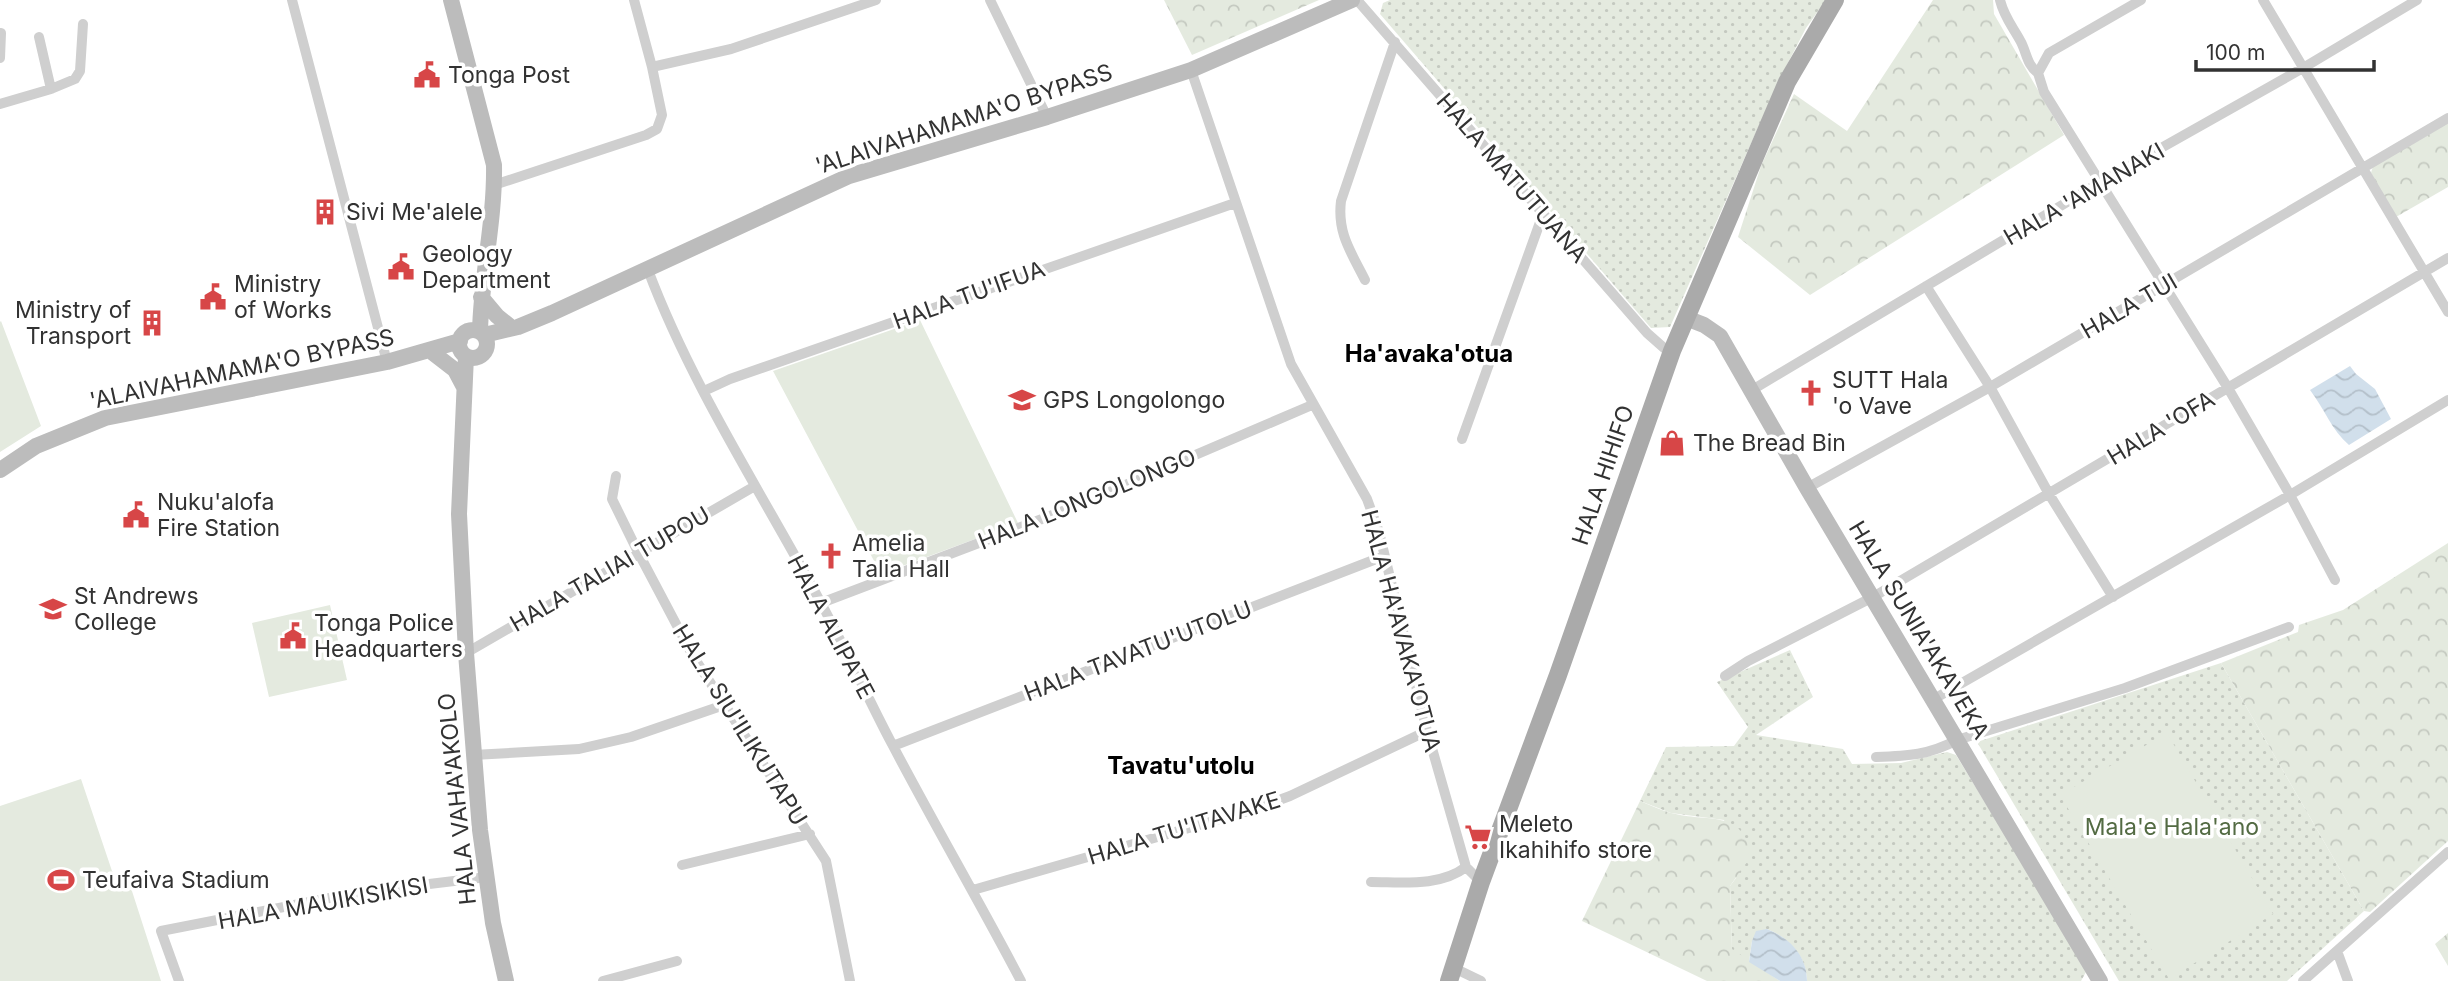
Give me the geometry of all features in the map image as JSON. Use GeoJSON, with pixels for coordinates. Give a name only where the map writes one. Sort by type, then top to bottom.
{"type":"FeatureCollection","features":[{"type":"Feature","properties":{"kind":"main road","name":"HALA VAHA'AKOLO"},"geometry":{"type":"LineString","coordinates":[[451,0],[494,165],[481,295],[464,395],[459,514],[473,755],[486,877],[506,981]]}},
{"type":"Feature","properties":{"kind":"main road","name":"'ALAIVAHAMAMA'O BYPASS"},"geometry":{"type":"LineString","coordinates":[[0,470],[36,446],[105,418],[473,344],[648,270],[849,176],[1191,71],[1354,0]]}},
{"type":"Feature","properties":{"kind":"main road","name":"HALA HIHIFO"},"geometry":{"type":"LineString","coordinates":[[1451,975],[1481,881],[1558,675],[1672,351],[1787,82],[1835,0]]}},
{"type":"Feature","properties":{"kind":"main road"},"geometry":{"type":"LineString","coordinates":[[481,295],[497,316],[515,328]]}},
{"type":"Feature","properties":{"kind":"main road","name":"HALA SUNIA'AKAVEKA"},"geometry":{"type":"LineString","coordinates":[[1686,318],[1704,325],[1720,336],[1807,488],[2100,981]]}},
{"type":"Feature","properties":{"kind":"main road"},"geometry":{"type":"LineString","coordinates":[[427,353],[455,370],[464,395]]}},
{"type":"Feature","properties":{"kind":"street"},"geometry":{"type":"LineString","coordinates":[[292,0],[387,362]]}},
{"type":"Feature","properties":{"kind":"street"},"geometry":{"type":"LineString","coordinates":[[494,185],[646,135],[657,129],[662,115],[634,0]]}},
{"type":"Feature","properties":{"kind":"street"},"geometry":{"type":"LineString","coordinates":[[652,67],[731,48],[876,0]]}},
{"type":"Feature","properties":{"kind":"street"},"geometry":{"type":"LineString","coordinates":[[990,0],[1048,117]]}},
{"type":"Feature","properties":{"kind":"street","name":"HALA MATUTUANA"},"geometry":{"type":"LineString","coordinates":[[1354,0],[1395,42],[1647,333],[1664,348],[1672,351]]}},
{"type":"Feature","properties":{"kind":"street"},"geometry":{"type":"LineString","coordinates":[[2000,0],[2006,20],[2021,43],[2031,67],[2038,73],[2044,92],[2228,388],[2335,580]]}},
{"type":"Feature","properties":{"kind":"street"},"geometry":{"type":"LineString","coordinates":[[2038,73],[2049,53],[2141,0]]}},
{"type":"Feature","properties":{"kind":"street"},"geometry":{"type":"LineString","coordinates":[[2263,0],[2448,312]]}},
{"type":"Feature","properties":{"kind":"street","name":"HALA 'AMANAKI"},"geometry":{"type":"LineString","coordinates":[[1752,390],[2099,183],[2417,0]]}},
{"type":"Feature","properties":{"kind":"street"},"geometry":{"type":"LineString","coordinates":[[0,104],[71,82],[80,71],[83,24]]}},
{"type":"Feature","properties":{"kind":"street"},"geometry":{"type":"LineString","coordinates":[[0,58],[1,33]]}},
{"type":"Feature","properties":{"kind":"street"},"geometry":{"type":"LineString","coordinates":[[39,37],[51,89]]}},
{"type":"Feature","properties":{"kind":"street"},"geometry":{"type":"LineString","coordinates":[[1365,280],[1345,240],[1339,218],[1341,201],[1395,42]]}},
{"type":"Feature","properties":{"kind":"street","name":"HALA HA'AVAKA'OTUA"},"geometry":{"type":"LineString","coordinates":[[1191,71],[1291,364],[1367,499],[1379,531],[1427,731],[1466,867]]}},
{"type":"Feature","properties":{"kind":"street","name":"HALA TUI"},"geometry":{"type":"LineString","coordinates":[[1807,488],[1990,387],[2448,118]]}},
{"type":"Feature","properties":{"kind":"street","name":"HALA TU'IFUA"},"geometry":{"type":"LineString","coordinates":[[704,391],[730,379],[1235,203]]}},
{"type":"Feature","properties":{"kind":"street"},"geometry":{"type":"LineString","coordinates":[[1462,439],[1543,214]]}},
{"type":"Feature","properties":{"kind":"street","name":"HALA 'OFA"},"geometry":{"type":"LineString","coordinates":[[1725,676],[1748,660],[1873,597],[2448,258]]}},
{"type":"Feature","properties":{"kind":"street","name":"HALA ALIPATE"},"geometry":{"type":"LineString","coordinates":[[648,270],[666,316],[704,391],[821,603],[893,746],[1021,981]]}},
{"type":"Feature","properties":{"kind":"street"},"geometry":{"type":"LineString","coordinates":[[1926,286],[1990,387],[2049,494],[2113,597]]}},
{"type":"Feature","properties":{"kind":"street"},"geometry":{"type":"LineString","coordinates":[[1934,699],[2290,495],[2448,400]]}},
{"type":"Feature","properties":{"kind":"street","name":"HALA LONGOLONGO"},"geometry":{"type":"LineString","coordinates":[[821,603],[1076,506],[1312,405]]}},
{"type":"Feature","properties":{"kind":"street","name":"HALA SIU'ILIKUTAPU"},"geometry":{"type":"LineString","coordinates":[[616,476],[612,499],[693,656],[826,861],[850,981]]}},
{"type":"Feature","properties":{"kind":"street","name":"HALA TALIAI TUPOU"},"geometry":{"type":"LineString","coordinates":[[466,653],[755,486]]}},
{"type":"Feature","properties":{"kind":"street","name":"HALA TAVATU'UTOLU"},"geometry":{"type":"LineString","coordinates":[[893,746],[1384,556]]}},
{"type":"Feature","properties":{"kind":"street"},"geometry":{"type":"LineString","coordinates":[[1876,757],[1910,756],[1936,751],[1957,740],[2125,688],[2289,626]]}},
{"type":"Feature","properties":{"kind":"street"},"geometry":{"type":"LineString","coordinates":[[473,755],[579,749],[631,737],[724,705]]}},
{"type":"Feature","properties":{"kind":"street","name":"HALA TU'ITAVAKE"},"geometry":{"type":"LineString","coordinates":[[973,890],[1255,809],[1290,796],[1427,731]]}},
{"type":"Feature","properties":{"kind":"street"},"geometry":{"type":"LineString","coordinates":[[682,865],[810,835]]}},
{"type":"Feature","properties":{"kind":"street"},"geometry":{"type":"LineString","coordinates":[[2304,981],[2448,852]]}},
{"type":"Feature","properties":{"kind":"street"},"geometry":{"type":"LineString","coordinates":[[1370,882],[1429,881],[1455,876],[1466,867],[1481,881]]}},
{"type":"Feature","properties":{"kind":"street","name":"HALA MAUIKISIKISI"},"geometry":{"type":"LineString","coordinates":[[179,981],[161,931],[355,893],[486,877]]}},
{"type":"Feature","properties":{"kind":"street"},"geometry":{"type":"LineString","coordinates":[[2337,951],[2348,981]]}},
{"type":"Feature","properties":{"kind":"street"},"geometry":{"type":"LineString","coordinates":[[603,981],[677,961]]}},
{"type":"Feature","properties":{"kind":"street"},"geometry":{"type":"LineString","coordinates":[[1451,975],[1481,981]]}},
{"type":"Feature","properties":{"kind":"green space"},"geometry":{"type":"Polygon","coordinates":[[[1164,0],[1319,0],[1192,55],[1164,0]]]}},
{"type":"Feature","properties":{"kind":"green space"},"geometry":{"type":"Polygon","coordinates":[[[1390,0],[1826,0],[1806,28],[1779,80],[1670,327],[1651,328],[1380,14],[1383,3],[1390,0]]]}},
{"type":"Feature","properties":{"kind":"green space"},"geometry":{"type":"Polygon","coordinates":[[[1933,0],[1993,0],[1994,14],[2064,135],[1810,295],[1738,237],[1761,166],[1794,94],[1847,131],[1933,0]]]}},
{"type":"Feature","properties":{"kind":"green space"},"geometry":{"type":"Polygon","coordinates":[[[2448,122],[2448,187],[2396,217],[2371,173],[2373,166],[2448,122]]]}},
{"type":"Feature","properties":{"kind":"green space"},"geometry":{"type":"Polygon","coordinates":[[[920,320],[1018,523],[881,574],[773,371],[920,320]]]}},
{"type":"Feature","properties":{"kind":"green space"},"geometry":{"type":"Polygon","coordinates":[[[0,322],[41,426],[0,452],[0,322]]]}},
{"type":"Feature","properties":{"kind":"green space"},"geometry":{"type":"Polygon","coordinates":[[[2448,543],[2448,841],[2370,912],[2364,911],[2221,663],[2298,632],[2299,625],[2343,610],[2448,543]]]}},
{"type":"Feature","properties":{"kind":"green space"},"geometry":{"type":"Polygon","coordinates":[[[330,605],[347,680],[269,697],[252,623],[330,605]]]}},
{"type":"Feature","properties":{"kind":"green space"},"geometry":{"type":"Polygon","coordinates":[[[1790,650],[1813,697],[1756,735],[1843,749],[1852,764],[1901,763],[1947,752],[1956,755],[2074,948],[2086,972],[2081,981],[1807,981],[1804,964],[1795,949],[1767,929],[1752,941],[1749,962],[1732,950],[1730,886],[1736,878],[1724,820],[1671,813],[1640,801],[1666,747],[1734,746],[1748,727],[1717,682],[1790,650]]]}},
{"type":"Feature","properties":{"kind":"green space","name":"Mala'e Hala'ano"},"geometry":{"type":"Polygon","coordinates":[[[2221,663],[2364,911],[2287,981],[2119,981],[1977,742],[2221,663]]]}},
{"type":"Feature","properties":{"kind":"green space"},"geometry":{"type":"Polygon","coordinates":[[[2167,733],[2273,914],[2169,979],[2060,795],[2167,733]]]}},
{"type":"Feature","properties":{"kind":"green space","name":"Teufaiva Stadium"},"geometry":{"type":"Polygon","coordinates":[[[81,779],[112,871],[131,888],[161,981],[0,981],[0,806],[81,779]]]}},
{"type":"Feature","properties":{"kind":"green space"},"geometry":{"type":"Polygon","coordinates":[[[1640,801],[1671,813],[1721,820],[1740,830],[1752,855],[1730,886],[1732,949],[1780,981],[1707,981],[1582,921],[1640,801]]]}},
{"type":"Feature","properties":{"kind":"green space"},"geometry":{"type":"Polygon","coordinates":[[[2448,933],[2448,966],[2435,944],[2448,933]]]}},
{"type":"Feature","properties":{"kind":"water"},"geometry":{"type":"Polygon","coordinates":[[[2350,366],[2375,389],[2391,419],[2349,445],[2310,390],[2350,366]]]}},
{"type":"Feature","properties":{"kind":"water"},"geometry":{"type":"Polygon","coordinates":[[[1767,929],[1783,937],[1796,949],[1804,964],[1807,981],[1780,981],[1749,962],[1756,931],[1767,929]]]}},
{"type":"Feature","properties":{"kind":"place","name":"Tonga Post"},"geometry":{"type":"Point","coordinates":[427,75]}},
{"type":"Feature","properties":{"kind":"place","name":"Sivi Me'alele"},"geometry":{"type":"Point","coordinates":[325,212]}},
{"type":"Feature","properties":{"kind":"place","name":"Geology Department"},"geometry":{"type":"Point","coordinates":[401,267]}},
{"type":"Feature","properties":{"kind":"place","name":"Ministry of Works"},"geometry":{"type":"Point","coordinates":[213,297]}},
{"type":"Feature","properties":{"kind":"place","name":"Ministry of Transport"},"geometry":{"type":"Point","coordinates":[152,323]}},
{"type":"Feature","properties":{"kind":"place","name":"SUTT Hala 'o Vave"},"geometry":{"type":"Point","coordinates":[1811,393]}},
{"type":"Feature","properties":{"kind":"place","name":"GPS Longolongo"},"geometry":{"type":"Point","coordinates":[1022,400]}},
{"type":"Feature","properties":{"kind":"place","name":"The Bread Bin"},"geometry":{"type":"Point","coordinates":[1672,443]}},
{"type":"Feature","properties":{"kind":"place","name":"Nuku'alofa Fire Station"},"geometry":{"type":"Point","coordinates":[136,515]}},
{"type":"Feature","properties":{"kind":"place","name":"Amelia Talia Hall"},"geometry":{"type":"Point","coordinates":[831,556]}},
{"type":"Feature","properties":{"kind":"place","name":"St Andrews College"},"geometry":{"type":"Point","coordinates":[53,609]}},
{"type":"Feature","properties":{"kind":"place","name":"Tonga Police Headquarters"},"geometry":{"type":"Point","coordinates":[293,636]}},
{"type":"Feature","properties":{"kind":"place","name":"Meleto Ikahihifo store"},"geometry":{"type":"Point","coordinates":[1478,837]}},
{"type":"Feature","properties":{"kind":"place","name":"Teufaiva Stadium"},"geometry":{"type":"Point","coordinates":[61,880]}},
{"type":"Feature","properties":{"kind":"district","name":"Ha'avaka'otua"},"geometry":{"type":"Point","coordinates":[1429,353]}},
{"type":"Feature","properties":{"kind":"district","name":"Tavatu'utolu"},"geometry":{"type":"Point","coordinates":[1181,765]}}]}
